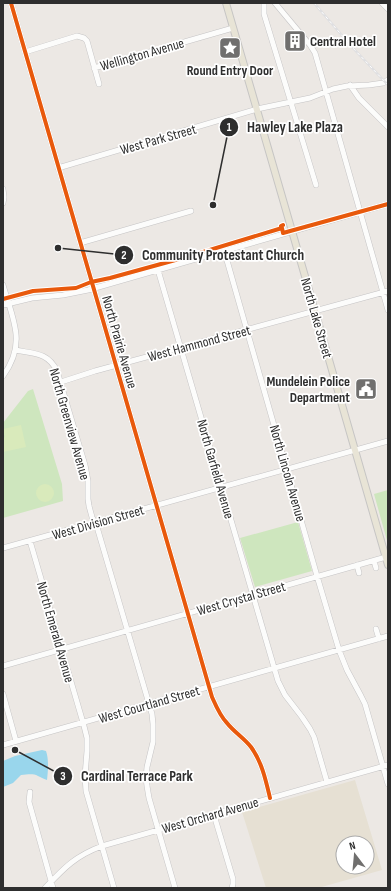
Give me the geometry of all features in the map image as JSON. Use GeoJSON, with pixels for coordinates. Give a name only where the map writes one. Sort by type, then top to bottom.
{"type":"FeatureCollection","features":[{"type":"Feature","properties":{"kind":"main road","name":"North Lake Street"},"geometry":{"type":"LineString","coordinates":[[226,3],[388,565]]}},
{"type":"Feature","properties":{"kind":"street","name":"North Prairie Avenue"},"geometry":{"type":"LineString","coordinates":[[11,3],[209,687],[215,704],[222,717],[245,740],[255,753],[263,770],[270,798]]}},
{"type":"Feature","properties":{"kind":"street"},"geometry":{"type":"LineString","coordinates":[[264,3],[264,14],[316,185]]}},
{"type":"Feature","properties":{"kind":"street"},"geometry":{"type":"LineString","coordinates":[[275,3],[315,53],[324,84],[325,93],[385,291],[388,310]]}},
{"type":"Feature","properties":{"kind":"street"},"geometry":{"type":"LineString","coordinates":[[382,3],[388,9]]}},
{"type":"Feature","properties":{"kind":"street","name":"Wellington Avenue"},"geometry":{"type":"LineString","coordinates":[[25,52],[80,36],[86,41],[94,68],[233,28]]}},
{"type":"Feature","properties":{"kind":"street"},"geometry":{"type":"LineString","coordinates":[[94,68],[99,84]]}},
{"type":"Feature","properties":{"kind":"street","name":"West Park Street"},"geometry":{"type":"LineString","coordinates":[[58,168],[257,109],[310,98],[333,89],[383,83],[388,80]]}},
{"type":"Feature","properties":{"kind":"street"},"geometry":{"type":"LineString","coordinates":[[350,86],[359,98],[388,126]]}},
{"type":"Feature","properties":{"kind":"street"},"geometry":{"type":"LineString","coordinates":[[3,189],[3,203]]}},
{"type":"Feature","properties":{"kind":"street"},"geometry":{"type":"LineString","coordinates":[[3,305],[32,298],[75,293],[292,230],[388,204]]}},
{"type":"Feature","properties":{"kind":"street"},"geometry":{"type":"LineString","coordinates":[[80,243],[191,211]]}},
{"type":"Feature","properties":{"kind":"street","name":"North Lincoln Avenue"},"geometry":{"type":"LineString","coordinates":[[224,250],[340,650],[347,670],[365,704],[386,766],[388,784]]}},
{"type":"Feature","properties":{"kind":"street","name":"North Garfield Avenue"},"geometry":{"type":"LineString","coordinates":[[158,270],[278,681],[285,695],[302,717],[314,737],[327,782]]}},
{"type":"Feature","properties":{"kind":"street"},"geometry":{"type":"LineString","coordinates":[[3,285],[16,329],[13,359],[10,367],[3,376]]}},
{"type":"Feature","properties":{"kind":"street","name":"West Hammond Street"},"geometry":{"type":"LineString","coordinates":[[60,382],[385,291]]}},
{"type":"Feature","properties":{"kind":"street","name":"North Greenview Avenue"},"geometry":{"type":"LineString","coordinates":[[15,350],[41,355],[49,359],[53,364],[57,371],[85,465],[88,477],[89,506],[92,517],[97,526],[149,704],[153,724],[153,742],[147,767],[147,786],[149,798],[175,888]]}},
{"type":"Feature","properties":{"kind":"street","name":"West Division Street"},"geometry":{"type":"LineString","coordinates":[[3,548],[388,441]]}},
{"type":"Feature","properties":{"kind":"street","name":"North Emerald Avenue"},"geometry":{"type":"LineString","coordinates":[[30,541],[87,738],[85,776],[86,790],[114,888]]}},
{"type":"Feature","properties":{"kind":"street","name":"West Crystal Street"},"geometry":{"type":"LineString","coordinates":[[3,666],[386,557]]}},
{"type":"Feature","properties":{"kind":"street"},"geometry":{"type":"LineString","coordinates":[[374,561],[376,568]]}},
{"type":"Feature","properties":{"kind":"street"},"geometry":{"type":"LineString","coordinates":[[357,565],[359,573]]}},
{"type":"Feature","properties":{"kind":"street"},"geometry":{"type":"LineString","coordinates":[[376,629],[379,639]]}},
{"type":"Feature","properties":{"kind":"street","name":"West Courtland Street"},"geometry":{"type":"LineString","coordinates":[[3,745],[388,636]]}},
{"type":"Feature","properties":{"kind":"street"},"geometry":{"type":"LineString","coordinates":[[3,694],[16,741]]}},
{"type":"Feature","properties":{"kind":"street","name":"West Orchard Avenue"},"geometry":{"type":"LineString","coordinates":[[45,888],[64,868],[77,858],[102,846],[386,766]]}},
{"type":"Feature","properties":{"kind":"street"},"geometry":{"type":"LineString","coordinates":[[30,792],[28,802],[53,888]]}},
{"type":"Feature","properties":{"kind":"street"},"geometry":{"type":"LineString","coordinates":[[214,814],[233,879],[232,888]]}},
{"type":"Feature","properties":{"kind":"shaded area"},"geometry":{"type":"Polygon","coordinates":[[[355,780],[372,835],[335,835],[335,875],[364,875],[318,888],[266,888],[242,812],[355,780]]]}},
{"type":"Feature","properties":{"kind":"shaded area"},"geometry":{"type":"Polygon","coordinates":[[[375,847],[382,870],[375,872],[375,847]]]}},
{"type":"Feature","properties":{"kind":"green space"},"geometry":{"type":"Polygon","coordinates":[[[33,389],[62,484],[63,501],[3,518],[3,423],[28,391],[33,389]]]}},
{"type":"Feature","properties":{"kind":"green space"},"geometry":{"type":"Polygon","coordinates":[[[21,425],[26,447],[3,452],[3,438],[5,437],[3,429],[21,425]]]}},
{"type":"Feature","properties":{"kind":"green space"},"geometry":{"type":"Polygon","coordinates":[[[45,484],[49,485],[53,489],[53,497],[49,501],[45,502],[41,501],[37,497],[36,493],[37,489],[41,485],[45,484]]]}},
{"type":"Feature","properties":{"kind":"green space"},"geometry":{"type":"Polygon","coordinates":[[[388,490],[388,544],[374,494],[388,490]]]}},
{"type":"Feature","properties":{"kind":"green space"},"geometry":{"type":"Polygon","coordinates":[[[298,522],[312,571],[255,587],[240,538],[298,522]]]}},
{"type":"Feature","properties":{"kind":"water"},"geometry":{"type":"Polygon","coordinates":[[[42,750],[46,751],[48,758],[47,780],[30,774],[21,775],[13,783],[3,787],[3,761],[15,756],[42,750]]]}},
{"type":"Feature","properties":{"kind":"railway"},"geometry":{"type":"LineString","coordinates":[[314,3],[352,47],[388,85]]}},
{"type":"Feature","properties":{"kind":"cycle path"},"geometry":{"type":"LineString","coordinates":[[11,3],[212,697],[218,711],[255,753],[263,772],[270,798]]}},
{"type":"Feature","properties":{"kind":"cycle path"},"geometry":{"type":"LineString","coordinates":[[282,228],[283,233],[388,204]]}},
{"type":"Feature","properties":{"kind":"cycle path"},"geometry":{"type":"LineString","coordinates":[[3,299],[33,291],[76,288],[91,282],[190,256],[282,228],[281,226],[283,225]]}},
{"type":"Feature","properties":{"kind":"place","name":"Central Hotel"},"geometry":{"type":"Point","coordinates":[295,41]}},
{"type":"Feature","properties":{"kind":"place","name":"Round Entry Door"},"geometry":{"type":"Point","coordinates":[230,48]}},
{"type":"Feature","properties":{"kind":"place","name":"Hawley Lake Plaza"},"geometry":{"type":"Point","coordinates":[213,205]}},
{"type":"Feature","properties":{"kind":"place","name":"Community Protestant Church"},"geometry":{"type":"Point","coordinates":[58,248]}},
{"type":"Feature","properties":{"kind":"place","name":"Mundelein Police Department"},"geometry":{"type":"Point","coordinates":[366,389]}},
{"type":"Feature","properties":{"kind":"place","name":"Cardinal Terrace Park"},"geometry":{"type":"Point","coordinates":[15,750]}}]}
